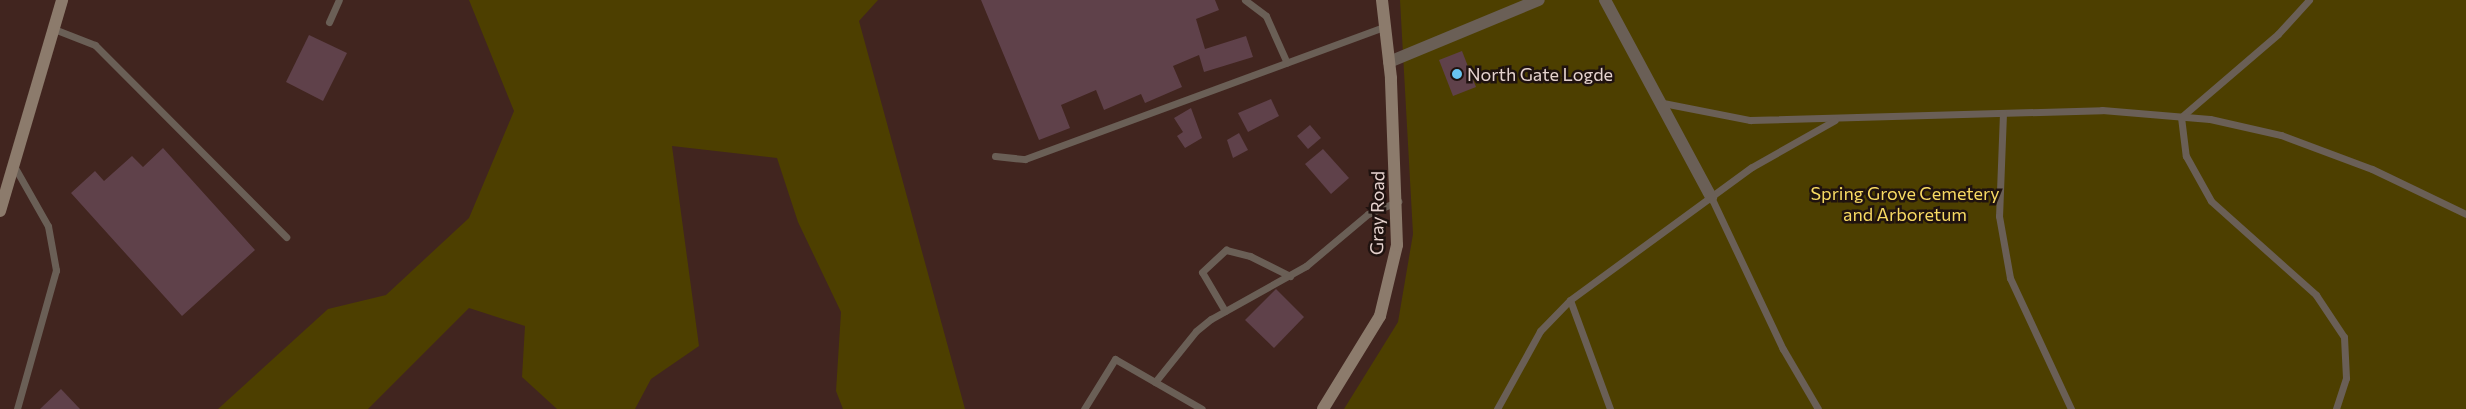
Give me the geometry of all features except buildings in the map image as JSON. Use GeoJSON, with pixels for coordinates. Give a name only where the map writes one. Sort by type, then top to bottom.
{"type":"FeatureCollection","features":[{"type":"Feature","properties":{"kind":"street"},"geometry":{"type":"LineString","coordinates":[[0,211],[62,0]]}},
{"type":"Feature","properties":{"kind":"street","name":"Gray Road"},"geometry":{"type":"LineString","coordinates":[[1323,409],[1380,316],[1397,244],[1398,201],[1389,62],[1382,0]]}},
{"type":"Feature","properties":{"kind":"street"},"geometry":{"type":"LineString","coordinates":[[1389,62],[1539,0]]}},
{"type":"Feature","properties":{"kind":"street"},"geometry":{"type":"LineString","coordinates":[[1605,0],[1663,103],[1711,197]]}},
{"type":"Feature","properties":{"kind":"lane"},"geometry":{"type":"LineString","coordinates":[[329,22],[339,0]]}},
{"type":"Feature","properties":{"kind":"lane"},"geometry":{"type":"LineString","coordinates":[[1245,0],[1266,16],[1286,63]]}},
{"type":"Feature","properties":{"kind":"lane"},"geometry":{"type":"LineString","coordinates":[[2182,116],[2278,34],[2309,0]]}},
{"type":"Feature","properties":{"kind":"lane"},"geometry":{"type":"LineString","coordinates":[[995,156],[1025,160],[1386,26]]}},
{"type":"Feature","properties":{"kind":"lane"},"geometry":{"type":"LineString","coordinates":[[54,29],[95,45],[286,237]]}},
{"type":"Feature","properties":{"kind":"lane"},"geometry":{"type":"LineString","coordinates":[[1663,103],[1750,120],[2102,110],[2182,116],[2280,135],[2372,169],[2466,214]]}},
{"type":"Feature","properties":{"kind":"lane"},"geometry":{"type":"LineString","coordinates":[[2003,114],[1999,216],[2010,278],[2071,409]]}},
{"type":"Feature","properties":{"kind":"lane"},"geometry":{"type":"LineString","coordinates":[[2182,116],[2186,156],[2211,201],[2316,295],[2344,337],[2346,378],[2336,409]]}},
{"type":"Feature","properties":{"kind":"lane"},"geometry":{"type":"LineString","coordinates":[[1497,409],[1540,331],[1570,300],[1752,168],[1838,118]]}},
{"type":"Feature","properties":{"kind":"lane"},"geometry":{"type":"LineString","coordinates":[[14,166],[48,226],[56,270],[17,409]]}},
{"type":"Feature","properties":{"kind":"lane"},"geometry":{"type":"LineString","coordinates":[[1711,197],[1783,349],[1818,409]]}},
{"type":"Feature","properties":{"kind":"lane"},"geometry":{"type":"LineString","coordinates":[[1156,382],[1196,331],[1225,310],[1290,276],[1368,214],[1398,201]]}},
{"type":"Feature","properties":{"kind":"lane"},"geometry":{"type":"LineString","coordinates":[[1225,310],[1202,272],[1226,250],[1250,256],[1290,276]]}},
{"type":"Feature","properties":{"kind":"lane"},"geometry":{"type":"LineString","coordinates":[[1570,300],[1610,409]]}},
{"type":"Feature","properties":{"kind":"lane"},"geometry":{"type":"LineString","coordinates":[[1084,409],[1115,359],[1202,409]]}},
{"type":"Feature","properties":{"kind":"green space"},"geometry":{"type":"Polygon","coordinates":[[[469,0],[878,0],[859,21],[965,409],[843,409],[836,391],[841,312],[798,222],[777,158],[672,146],[699,346],[651,379],[635,409],[557,409],[522,377],[525,326],[469,308],[368,409],[218,409],[328,309],[386,295],[469,218],[514,111],[469,0]]]}},
{"type":"Feature","properties":{"kind":"green space","name":"Spring Grove Cemetery and Arboretum"},"geometry":{"type":"Polygon","coordinates":[[[1400,0],[2466,0],[2466,409],[1344,409],[1398,322],[1413,234],[1400,0]]]}},
{"type":"Feature","properties":{"kind":"place","name":"North Gate Logde"},"geometry":{"type":"Point","coordinates":[1457,74]}}]}
